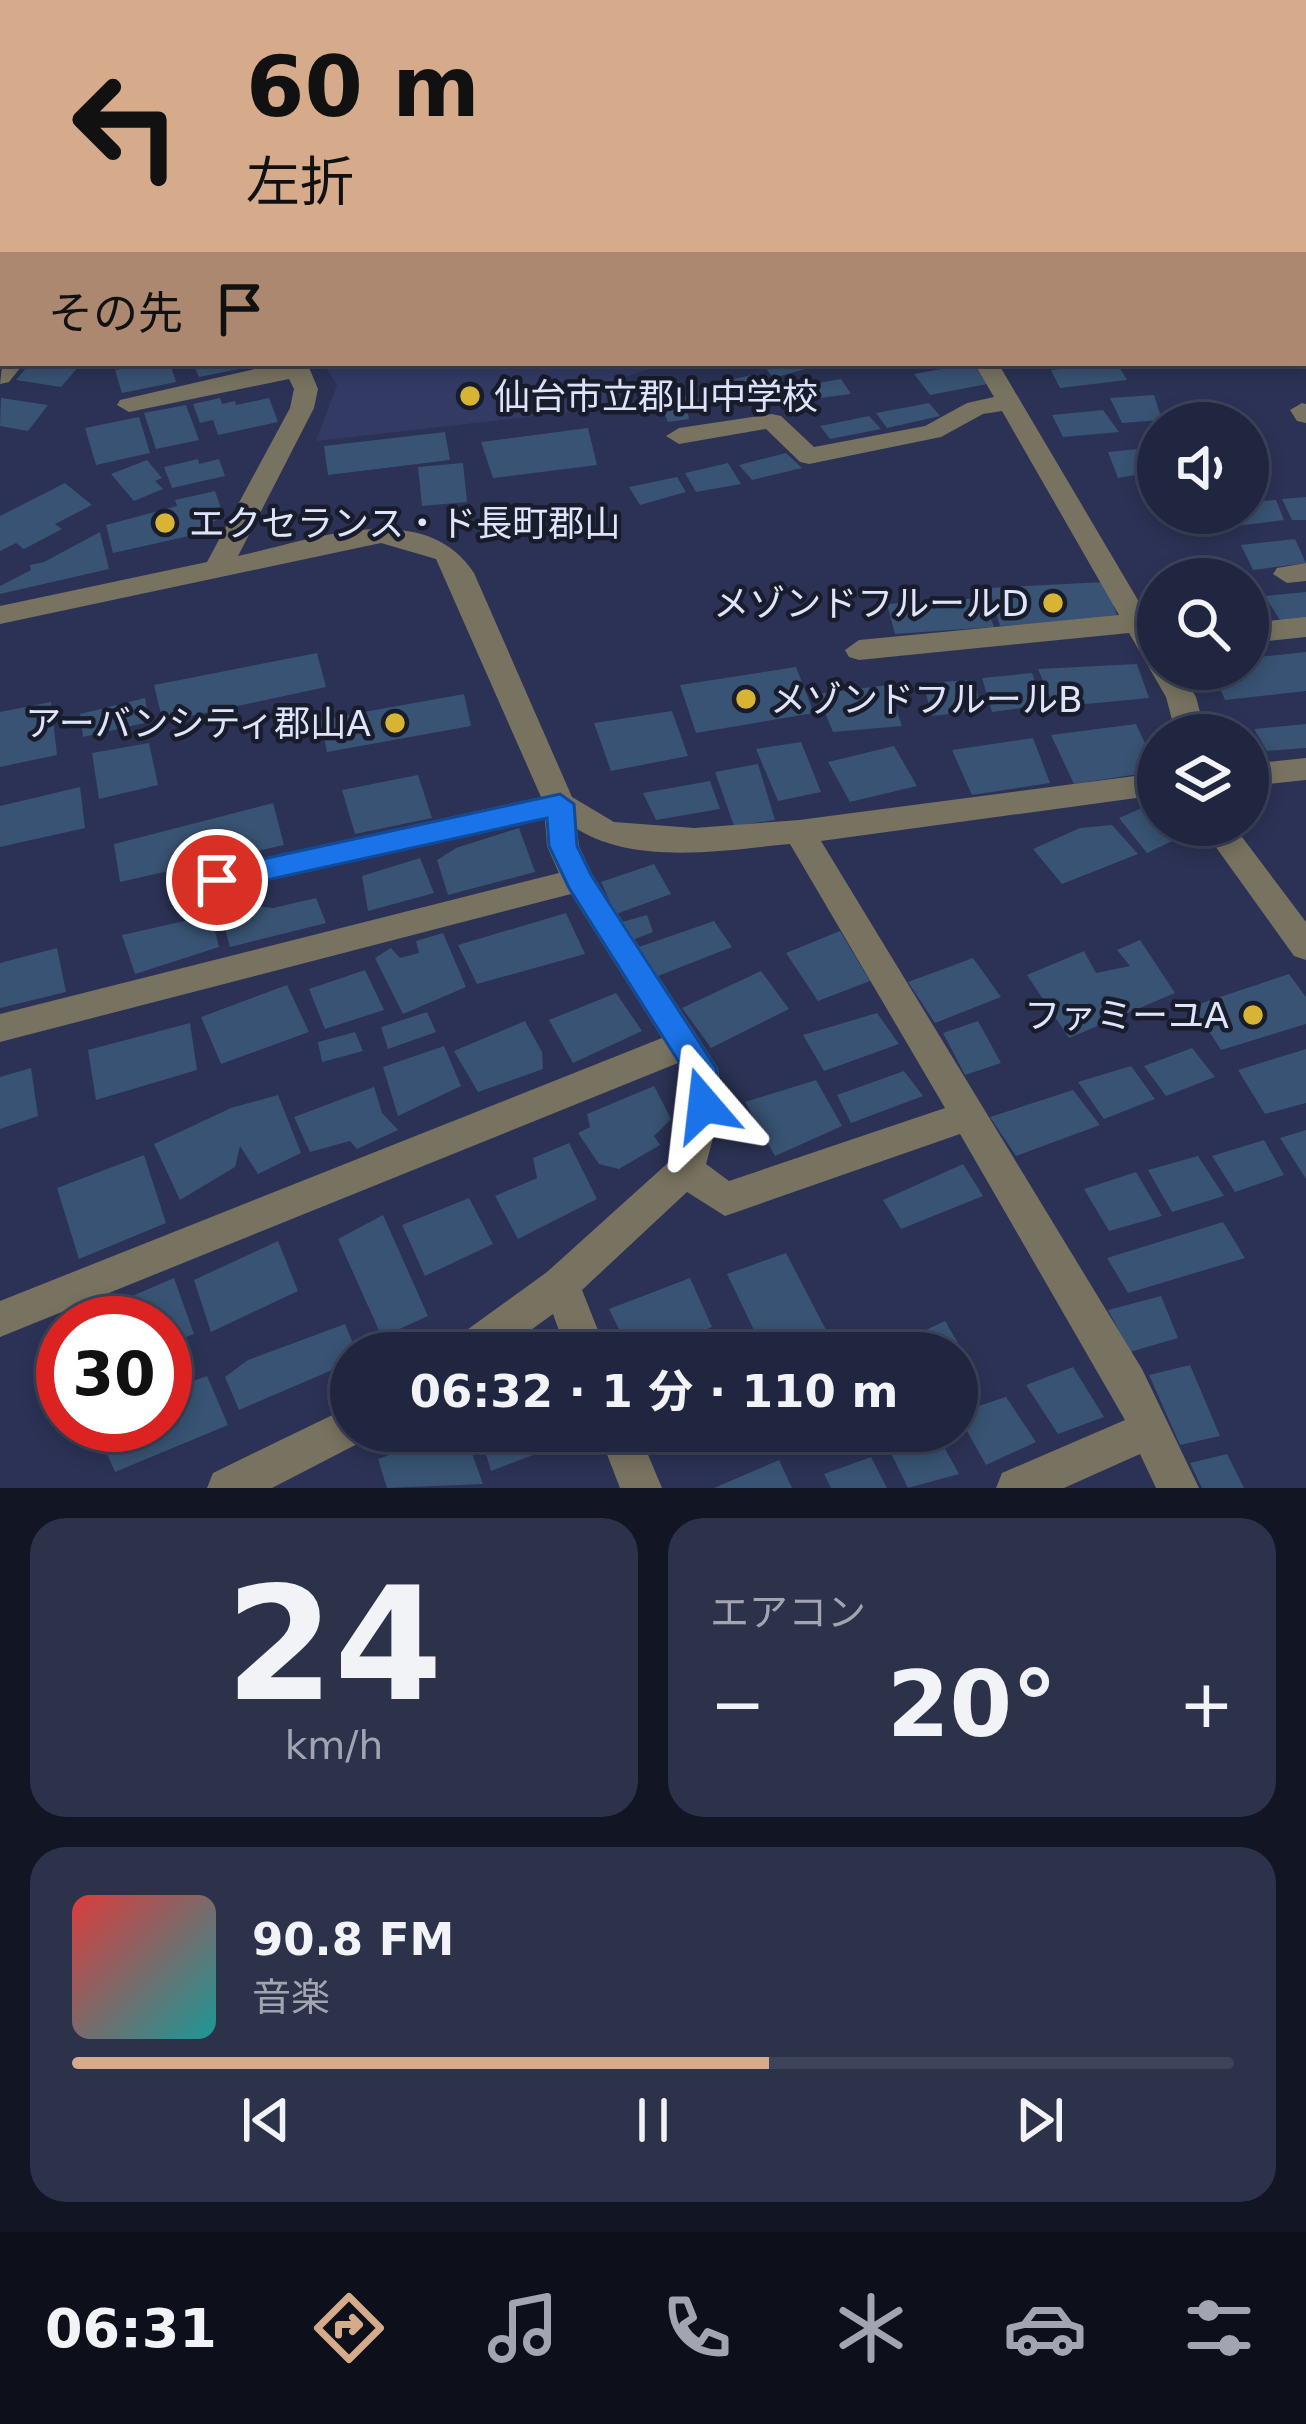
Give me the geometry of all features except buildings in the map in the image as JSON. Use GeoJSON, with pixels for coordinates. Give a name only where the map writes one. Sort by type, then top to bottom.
{"type":"FeatureCollection","features":[{"type":"Feature","properties":{"kind":"street"},"geometry":{"type":"LineString","coordinates":[[988,366],[1137,620]]}},
{"type":"Feature","properties":{"kind":"street"},"geometry":{"type":"LineString","coordinates":[[129,405],[296,367],[306,389],[297,420],[219,566]]}},
{"type":"Feature","properties":{"kind":"street"},"geometry":{"type":"LineString","coordinates":[[679,436],[772,421],[809,456],[932,432],[976,408],[1010,403]]}},
{"type":"Feature","properties":{"kind":"street"},"geometry":{"type":"LineString","coordinates":[[0,615],[382,534],[446,553],[460,573],[560,804],[563,846],[579,880],[700,1068],[704,1105],[686,1170],[561,1285],[496,1332]]}},
{"type":"Feature","properties":{"kind":"street"},"geometry":{"type":"LineString","coordinates":[[1269,631],[1306,627]]}},
{"type":"Feature","properties":{"kind":"street"},"geometry":{"type":"LineString","coordinates":[[859,650],[1137,647]]}},
{"type":"Feature","properties":{"kind":"street"},"geometry":{"type":"LineString","coordinates":[[1269,773],[1306,769]]}},
{"type":"Feature","properties":{"kind":"street"},"geometry":{"type":"LineString","coordinates":[[217,880],[560,804],[608,833],[645,839],[799,832],[1137,787]]}},
{"type":"Feature","properties":{"kind":"street"},"geometry":{"type":"LineString","coordinates":[[799,832],[1128,1383],[1178,1488]]}},
{"type":"Feature","properties":{"kind":"street"},"geometry":{"type":"LineString","coordinates":[[1231,846],[1306,947]]}},
{"type":"Feature","properties":{"kind":"street"},"geometry":{"type":"LineString","coordinates":[[0,1028],[579,880]]}},
{"type":"Feature","properties":{"kind":"street"},"geometry":{"type":"LineString","coordinates":[[0,1319],[684,1046]]}},
{"type":"Feature","properties":{"kind":"street"},"geometry":{"type":"LineString","coordinates":[[686,1170],[724,1199],[968,1116]]}},
{"type":"Feature","properties":{"kind":"street"},"geometry":{"type":"LineString","coordinates":[[561,1285],[579,1332]]}},
{"type":"Feature","properties":{"kind":"street"},"geometry":{"type":"LineString","coordinates":[[1017,1488],[1150,1429]]}},
{"type":"Feature","properties":{"kind":"street"},"geometry":{"type":"LineString","coordinates":[[227,1488],[330,1436]]}},
{"type":"Feature","properties":{"kind":"street"},"geometry":{"type":"LineString","coordinates":[[626,1452],[640,1488]]}},
{"type":"Feature","properties":{"kind":"shaded area","name":"仙台市立郡山中学校"},"geometry":{"type":"Polygon","coordinates":[[[325,366],[657,366],[608,383],[606,408],[316,441],[337,385],[325,366]]]}},
{"type":"Feature","properties":{"kind":"place","name":"仙台市立郡山中学校"},"geometry":{"type":"Point","coordinates":[470,396]}},
{"type":"Feature","properties":{"kind":"place","name":"エクセランス・ド長町郡山"},"geometry":{"type":"Point","coordinates":[165,523]}},
{"type":"Feature","properties":{"kind":"place","name":"メゾンドフルールD"},"geometry":{"type":"Point","coordinates":[1053,603]}},
{"type":"Feature","properties":{"kind":"place","name":"メゾンドフルールB"},"geometry":{"type":"Point","coordinates":[746,699]}},
{"type":"Feature","properties":{"kind":"place","name":"アーバンシティ郡山A"},"geometry":{"type":"Point","coordinates":[395,723]}},
{"type":"Feature","properties":{"kind":"place","name":"ファミーユA"},"geometry":{"type":"Point","coordinates":[1253,1015]}},
{"type":"Feature","properties":{"kind":"route"},"geometry":{"type":"LineString","coordinates":[[217,880],[560,804],[563,846],[579,880],[700,1068],[704,1105]]}}]}
